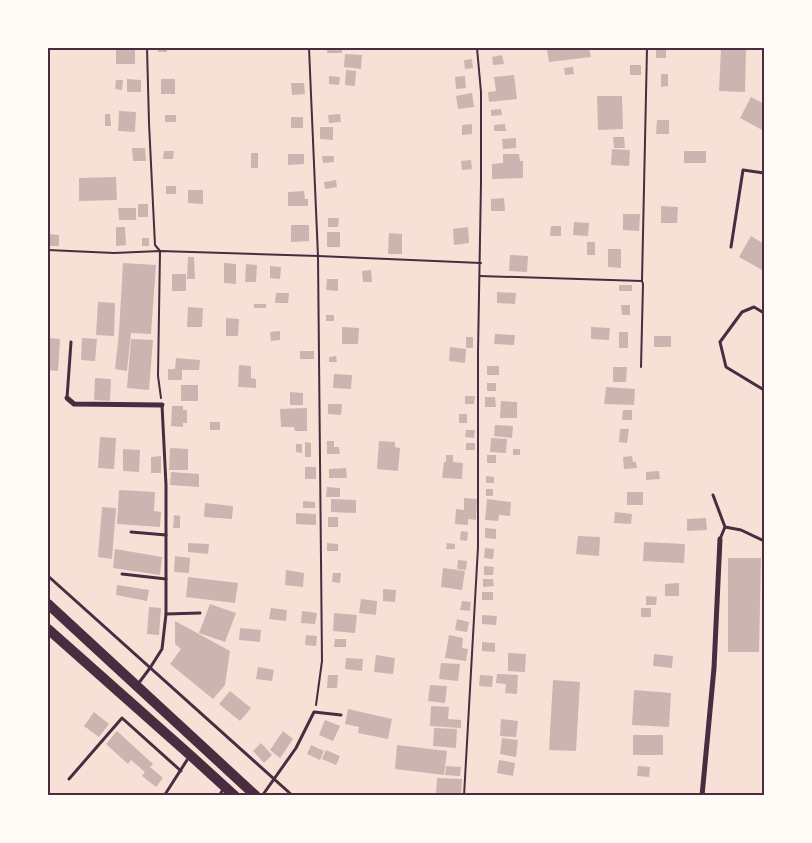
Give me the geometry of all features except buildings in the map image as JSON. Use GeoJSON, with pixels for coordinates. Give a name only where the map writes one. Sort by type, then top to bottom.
{"type":"FeatureCollection","features":[{"type":"Feature","properties":{"kind":"main road"},"geometry":{"type":"LineString","coordinates":[[48,604],[256,796]]}},
{"type":"Feature","properties":{"kind":"main road"},"geometry":{"type":"LineString","coordinates":[[48,629],[235,796]]}},
{"type":"Feature","properties":{"kind":"street"},"geometry":{"type":"LineString","coordinates":[[68,398],[74,404],[162,405]]}},
{"type":"Feature","properties":{"kind":"street"},"geometry":{"type":"LineString","coordinates":[[702,796],[714,668],[720,539]]}},
{"type":"Feature","properties":{"kind":"lane"},"geometry":{"type":"LineString","coordinates":[[731,247],[743,170],[764,173]]}},
{"type":"Feature","properties":{"kind":"lane"},"geometry":{"type":"LineString","coordinates":[[764,313],[754,307],[742,312],[720,342],[726,367],[764,390]]}},
{"type":"Feature","properties":{"kind":"lane"},"geometry":{"type":"LineString","coordinates":[[68,398],[71,342]]}},
{"type":"Feature","properties":{"kind":"lane"},"geometry":{"type":"LineString","coordinates":[[136,686],[162,649],[166,614],[166,486],[162,405]]}},
{"type":"Feature","properties":{"kind":"lane"},"geometry":{"type":"LineString","coordinates":[[713,495],[725,527],[720,539]]}},
{"type":"Feature","properties":{"kind":"lane"},"geometry":{"type":"LineString","coordinates":[[725,527],[741,530],[764,541]]}},
{"type":"Feature","properties":{"kind":"lane"},"geometry":{"type":"LineString","coordinates":[[131,532],[166,535]]}},
{"type":"Feature","properties":{"kind":"lane"},"geometry":{"type":"LineString","coordinates":[[122,574],[166,580]]}},
{"type":"Feature","properties":{"kind":"lane"},"geometry":{"type":"LineString","coordinates":[[48,576],[293,796]]}},
{"type":"Feature","properties":{"kind":"lane"},"geometry":{"type":"LineString","coordinates":[[166,614],[200,613]]}},
{"type":"Feature","properties":{"kind":"lane"},"geometry":{"type":"LineString","coordinates":[[262,796],[296,748],[314,712],[341,715]]}},
{"type":"Feature","properties":{"kind":"lane"},"geometry":{"type":"LineString","coordinates":[[69,780],[122,718],[181,771]]}},
{"type":"Feature","properties":{"kind":"lane"},"geometry":{"type":"LineString","coordinates":[[164,796],[190,755]]}},
{"type":"Feature","properties":{"kind":"lane"},"geometry":{"type":"LineString","coordinates":[[218,796],[225,786]]}},
{"type":"Feature","properties":{"kind":"path"},"geometry":{"type":"LineString","coordinates":[[146,48],[155,245],[160,252],[158,376],[162,405]]}},
{"type":"Feature","properties":{"kind":"path"},"geometry":{"type":"LineString","coordinates":[[309,48],[318,256],[322,661],[314,712]]}},
{"type":"Feature","properties":{"kind":"path"},"geometry":{"type":"LineString","coordinates":[[464,796],[478,547],[481,92],[477,48]]}},
{"type":"Feature","properties":{"kind":"path"},"geometry":{"type":"LineString","coordinates":[[641,367],[647,48]]}},
{"type":"Feature","properties":{"kind":"path"},"geometry":{"type":"LineString","coordinates":[[48,250],[114,253],[160,252],[318,256],[481,263]]}},
{"type":"Feature","properties":{"kind":"path"},"geometry":{"type":"LineString","coordinates":[[480,276],[642,281]]}}]}
